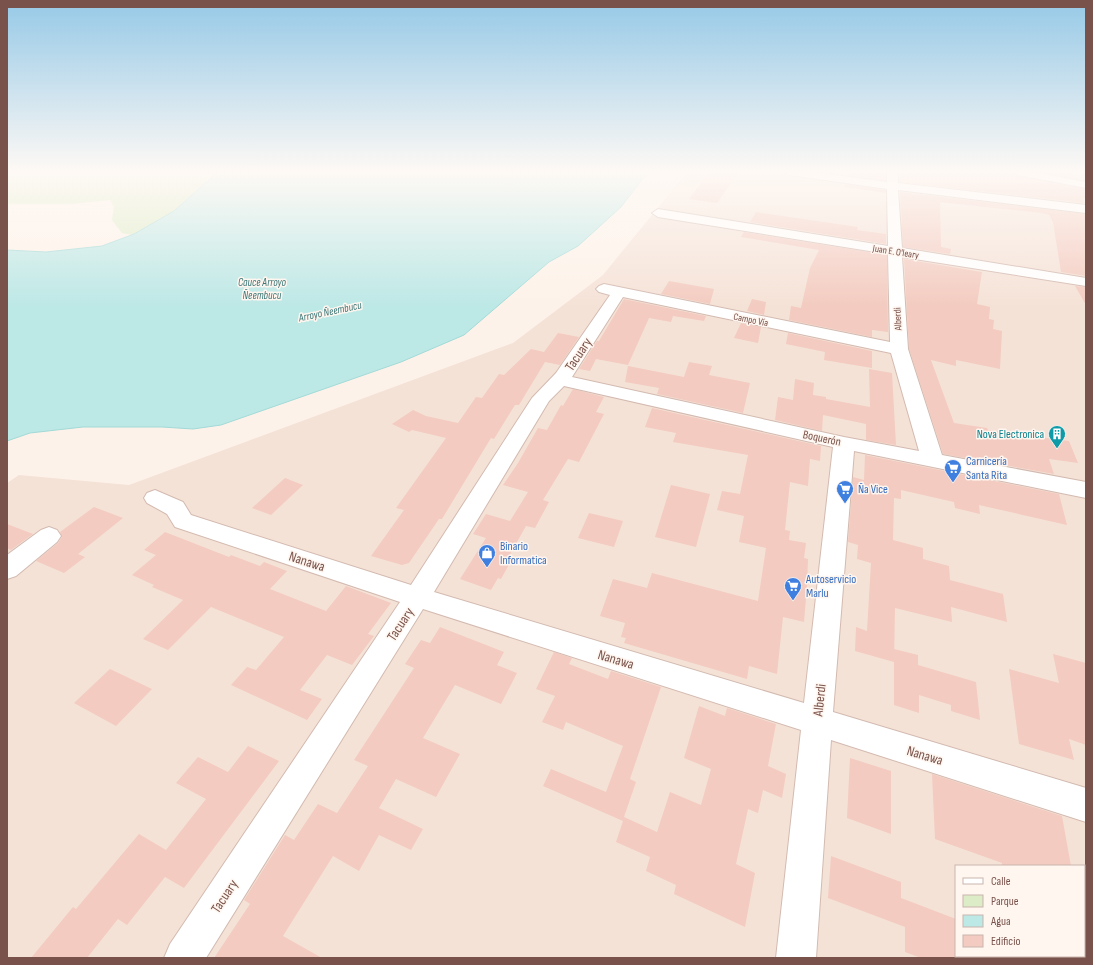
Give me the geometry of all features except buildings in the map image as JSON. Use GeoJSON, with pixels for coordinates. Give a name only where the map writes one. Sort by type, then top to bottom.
{"type":"FeatureCollection","features":[{"type":"Feature","properties":{"kind":"street","name":"Juan E. O'leary"},"geometry":{"type":"LineString","coordinates":[[677,217],[1086,282]]}},
{"type":"Feature","properties":{"kind":"street","name":"Alberdi"},"geometry":{"type":"LineString","coordinates":[[894,217],[899,349],[933,461]]}},
{"type":"Feature","properties":{"kind":"street","name":"Campo Vía"},"geometry":{"type":"LineString","coordinates":[[611,291],[899,349]]}},
{"type":"Feature","properties":{"kind":"street","name":"Tacuary"},"geometry":{"type":"LineString","coordinates":[[184,958],[417,597],[541,398],[560,380],[611,291]]}},
{"type":"Feature","properties":{"kind":"street","name":"Boquerón"},"geometry":{"type":"LineString","coordinates":[[560,380],[844,443],[1086,490]]}},
{"type":"Feature","properties":{"kind":"street","name":"Alberdi"},"geometry":{"type":"LineString","coordinates":[[796,958],[844,443]]}},
{"type":"Feature","properties":{"kind":"street","name":"Nanawa"},"geometry":{"type":"LineString","coordinates":[[155,498],[175,508],[183,521],[417,597],[1086,805]]}},
{"type":"Feature","properties":{"kind":"street"},"geometry":{"type":"LineString","coordinates":[[7,569],[49,536]]}},
{"type":"Feature","properties":{"kind":"shaded area"},"geometry":{"type":"Polygon","coordinates":[[[650,217],[1086,217],[1086,958],[7,958],[7,483],[19,475],[129,485],[513,343],[603,275],[650,217]]]}},
{"type":"Feature","properties":{"kind":"green space"},"geometry":{"type":"Polygon","coordinates":[[[112,217],[171,217],[138,236],[122,233],[112,220],[112,217]]]}},
{"type":"Feature","properties":{"kind":"water","name":"Cauce Arroyo Ñeembucu"},"geometry":{"type":"Polygon","coordinates":[[[164,217],[610,217],[578,246],[549,262],[464,335],[401,362],[221,425],[193,429],[162,427],[83,427],[30,433],[7,441],[7,250],[46,252],[102,246],[134,234],[164,217]]]}},
{"type":"Feature","properties":{"kind":"place","name":"Nova Electronica"},"geometry":{"type":"Point","coordinates":[1057,449]}},
{"type":"Feature","properties":{"kind":"place","name":"Carnicería Santa Rita"},"geometry":{"type":"Point","coordinates":[953,483]}},
{"type":"Feature","properties":{"kind":"place","name":"Ña Vice"},"geometry":{"type":"Point","coordinates":[845,504]}},
{"type":"Feature","properties":{"kind":"place","name":"Binario Informatica"},"geometry":{"type":"Point","coordinates":[487,568]}},
{"type":"Feature","properties":{"kind":"place","name":"Autoservicio Marlu"},"geometry":{"type":"Point","coordinates":[793,601]}},
{"type":"Feature","properties":{"kind":"water label","name":"Arroyo Ñeembucu"},"geometry":{"type":"Point","coordinates":[330,311]}}]}
